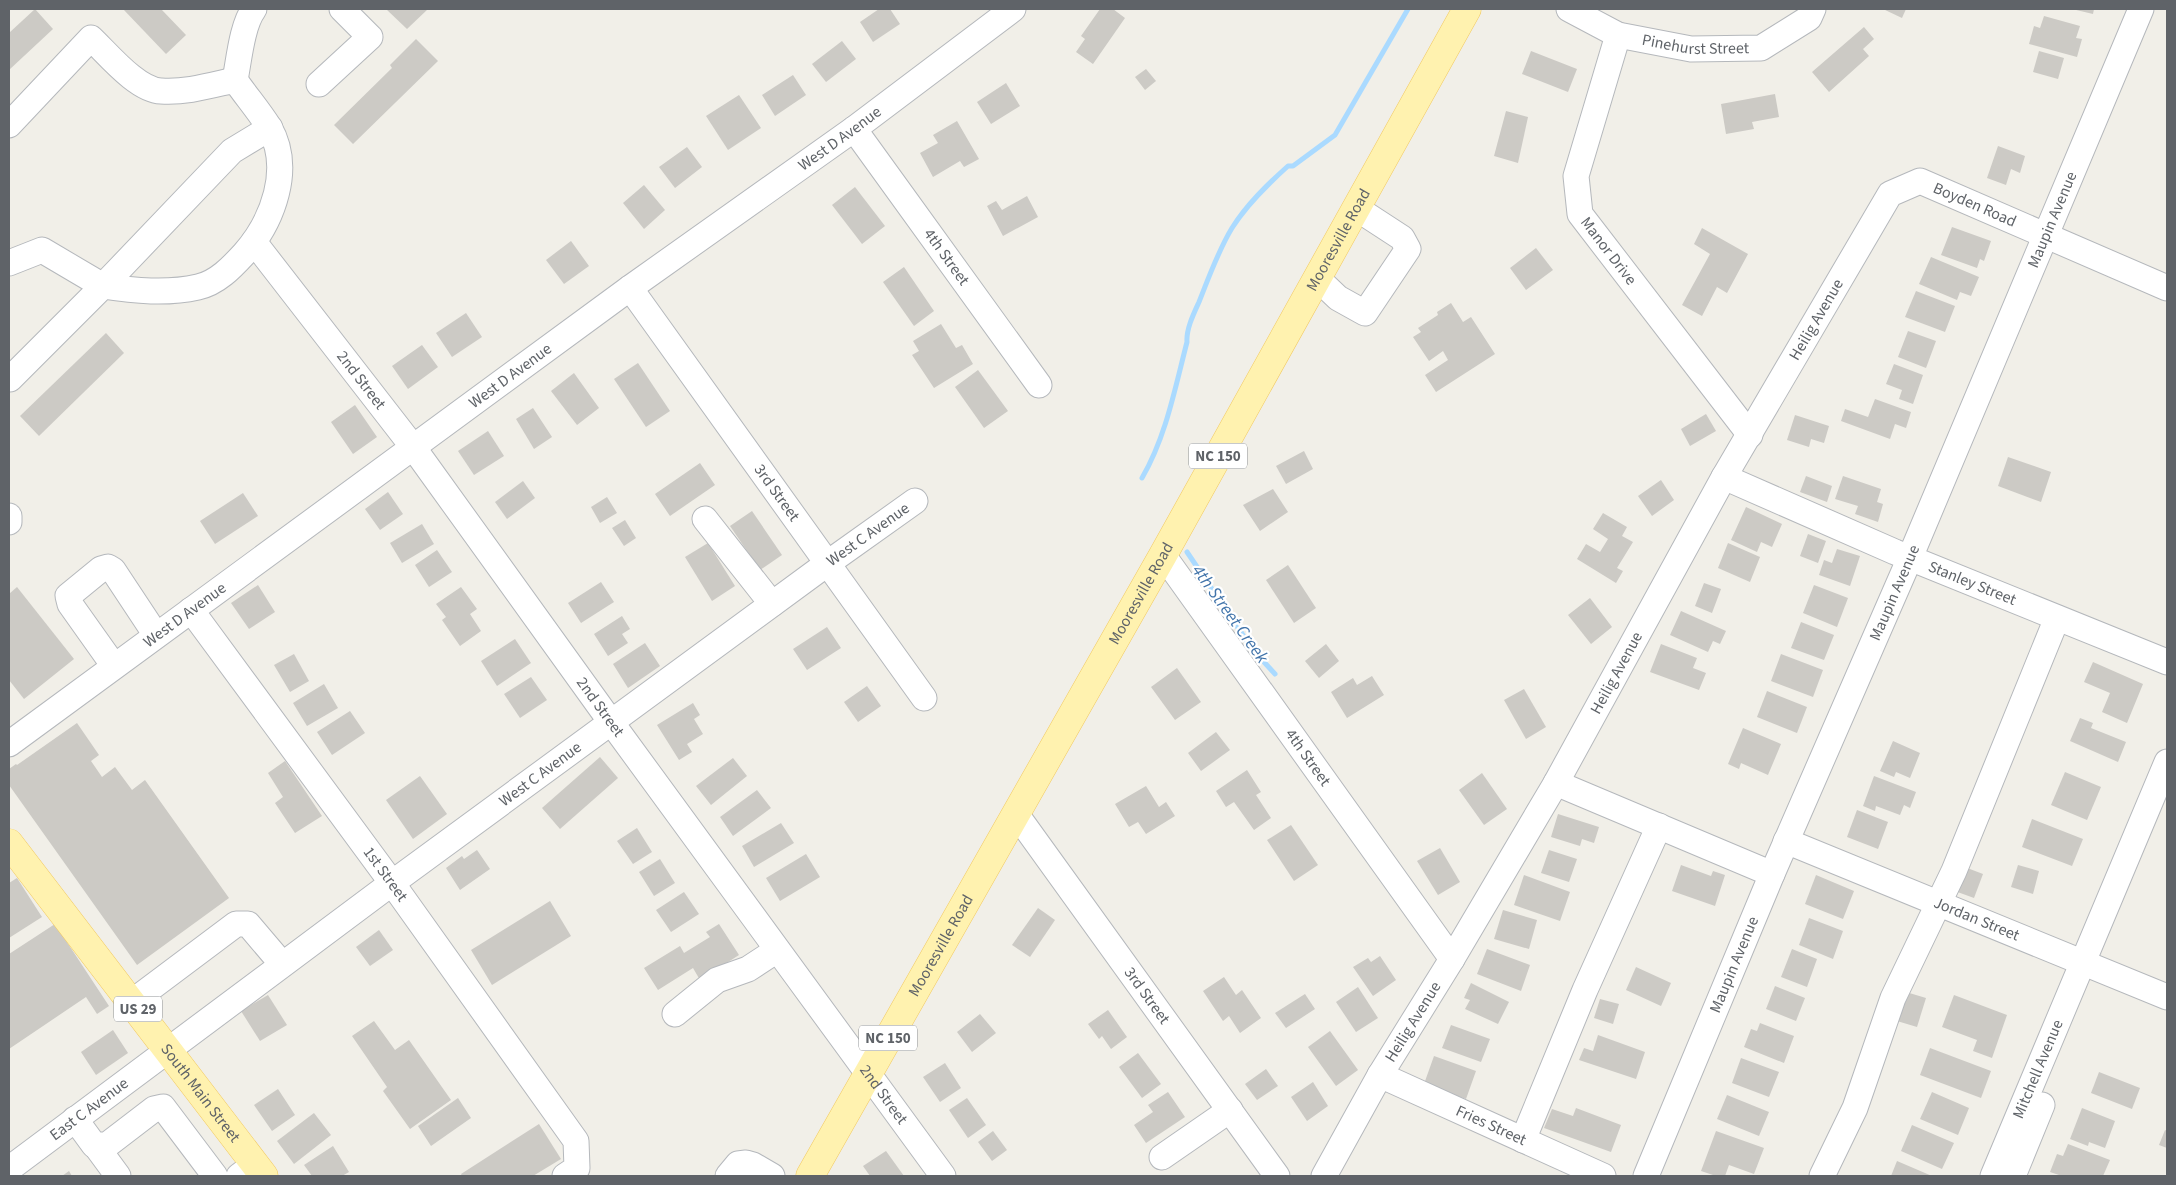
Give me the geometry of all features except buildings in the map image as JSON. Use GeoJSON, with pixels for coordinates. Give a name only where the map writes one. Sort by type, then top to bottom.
{"type":"FeatureCollection","features":[{"type":"Feature","properties":{"kind":"main road","name":"Mooresville Road"},"geometry":{"type":"LineString","coordinates":[[810,1176],[1164,555],[1467,9]]}},
{"type":"Feature","properties":{"kind":"main road","name":"South Main Street"},"geometry":{"type":"LineString","coordinates":[[11,851],[168,1048],[253,1172]]}},
{"type":"Feature","properties":{"kind":"street"},"geometry":{"type":"LineString","coordinates":[[9,263],[42,250],[103,286],[148,292],[200,287],[227,272],[254,242],[278,193],[279,158],[270,128],[235,80],[243,40],[250,14],[254,9]]}},
{"type":"Feature","properties":{"kind":"street"},"geometry":{"type":"LineString","coordinates":[[319,84],[370,37],[342,9]]}},
{"type":"Feature","properties":{"kind":"street","name":"West D Avenue"},"geometry":{"type":"LineString","coordinates":[[10,740],[192,610],[630,288],[854,128],[1013,9]]}},
{"type":"Feature","properties":{"kind":"street","name":"Pinehurst Street"},"geometry":{"type":"LineString","coordinates":[[1569,9],[1618,35],[1691,49],[1760,48],[1809,18],[1813,9]]}},
{"type":"Feature","properties":{"kind":"street","name":"Maupin Avenue"},"geometry":{"type":"LineString","coordinates":[[1646,1176],[1772,874],[1910,558],[2141,9]]}},
{"type":"Feature","properties":{"kind":"street","name":"Manor Drive"},"geometry":{"type":"LineString","coordinates":[[1618,35],[1576,176],[1580,214],[1750,435]]}},
{"type":"Feature","properties":{"kind":"street"},"geometry":{"type":"LineString","coordinates":[[9,125],[91,38],[139,83],[160,92],[189,89],[235,80]]}},
{"type":"Feature","properties":{"kind":"street"},"geometry":{"type":"LineString","coordinates":[[10,380],[232,151],[270,128]]}},
{"type":"Feature","properties":{"kind":"street","name":"4th Street"},"geometry":{"type":"LineString","coordinates":[[854,128],[1039,385]]}},
{"type":"Feature","properties":{"kind":"street","name":"Boyden Road"},"geometry":{"type":"LineString","coordinates":[[1920,181],[2167,288]]}},
{"type":"Feature","properties":{"kind":"street","name":"Heilig Avenue"},"geometry":{"type":"LineString","coordinates":[[1324,1176],[1380,1075],[1452,959],[1556,783],[1724,477],[1890,194],[1920,181]]}},
{"type":"Feature","properties":{"kind":"street"},"geometry":{"type":"LineString","coordinates":[[1317,278],[1338,298],[1365,313],[1408,249],[1402,238],[1356,208]]}},
{"type":"Feature","properties":{"kind":"street","name":"2nd Street"},"geometry":{"type":"LineString","coordinates":[[254,242],[413,448],[943,1176]]}},
{"type":"Feature","properties":{"kind":"street","name":"3rd Street"},"geometry":{"type":"LineString","coordinates":[[630,288],[924,698]]}},
{"type":"Feature","properties":{"kind":"street","name":"Stanley Street"},"geometry":{"type":"LineString","coordinates":[[1724,477],[1910,558],[2167,662]]}},
{"type":"Feature","properties":{"kind":"street","name":"West C Avenue"},"geometry":{"type":"LineString","coordinates":[[168,1048],[915,501]]}},
{"type":"Feature","properties":{"kind":"street"},"geometry":{"type":"LineString","coordinates":[[9,516],[9,522]]}},
{"type":"Feature","properties":{"kind":"street"},"geometry":{"type":"LineString","coordinates":[[705,519],[772,604]]}},
{"type":"Feature","properties":{"kind":"street","name":"4th Street"},"geometry":{"type":"LineString","coordinates":[[1164,555],[1452,959]]}},
{"type":"Feature","properties":{"kind":"street"},"geometry":{"type":"LineString","coordinates":[[114,666],[70,604],[68,596],[101,569],[108,567],[113,570],[156,635]]}},
{"type":"Feature","properties":{"kind":"street","name":"1st Street"},"geometry":{"type":"LineString","coordinates":[[192,610],[392,883],[576,1141],[577,1168],[565,1176]]}},
{"type":"Feature","properties":{"kind":"street"},"geometry":{"type":"LineString","coordinates":[[1822,1176],[1855,1108],[1893,998],[1958,862],[2057,618]]}},
{"type":"Feature","properties":{"kind":"street","name":"Mitchell Avenue"},"geometry":{"type":"LineString","coordinates":[[1993,1176],[2167,762]]}},
{"type":"Feature","properties":{"kind":"street"},"geometry":{"type":"LineString","coordinates":[[1556,783],[1772,874]]}},
{"type":"Feature","properties":{"kind":"street","name":"3rd Street"},"geometry":{"type":"LineString","coordinates":[[1016,814],[1277,1176]]}},
{"type":"Feature","properties":{"kind":"street"},"geometry":{"type":"LineString","coordinates":[[1523,1140],[1585,990],[1659,826]]}},
{"type":"Feature","properties":{"kind":"street","name":"Jordan Street"},"geometry":{"type":"LineString","coordinates":[[1786,841],[2167,997]]}},
{"type":"Feature","properties":{"kind":"street"},"geometry":{"type":"LineString","coordinates":[[132,1002],[236,924],[248,924],[282,964]]}},
{"type":"Feature","properties":{"kind":"street"},"geometry":{"type":"LineString","coordinates":[[675,1014],[717,980],[748,969],[777,950]]}},
{"type":"Feature","properties":{"kind":"street","name":"Mitchell Avenue"},"geometry":{"type":"LineString","coordinates":[[2014,1176],[2074,1023],[2084,962]]}},
{"type":"Feature","properties":{"kind":"street","name":"East C Avenue"},"geometry":{"type":"LineString","coordinates":[[9,1169],[168,1048]]}},
{"type":"Feature","properties":{"kind":"street","name":"Fries Street"},"geometry":{"type":"LineString","coordinates":[[1380,1075],[1603,1176]]}},
{"type":"Feature","properties":{"kind":"street"},"geometry":{"type":"LineString","coordinates":[[96,1146],[107,1145],[154,1109],[163,1108],[215,1176]]}},
{"type":"Feature","properties":{"kind":"street"},"geometry":{"type":"LineString","coordinates":[[1162,1157],[1230,1110]]}},
{"type":"Feature","properties":{"kind":"street"},"geometry":{"type":"LineString","coordinates":[[75,1119],[118,1176]]}},
{"type":"Feature","properties":{"kind":"street"},"geometry":{"type":"LineString","coordinates":[[728,1176],[738,1164],[746,1163],[772,1176]]}},
{"type":"Feature","properties":{"kind":"waterway"},"geometry":{"type":"LineString","coordinates":[[1142,478],[1164,429],[1191,321],[1214,264],[1232,228],[1258,195],[1288,166],[1293,166],[1335,135],[1408,9]]}},
{"type":"Feature","properties":{"kind":"waterway","name":"4th Street Creek"},"geometry":{"type":"LineString","coordinates":[[1187,552],[1253,650],[1275,674]]}}]}
